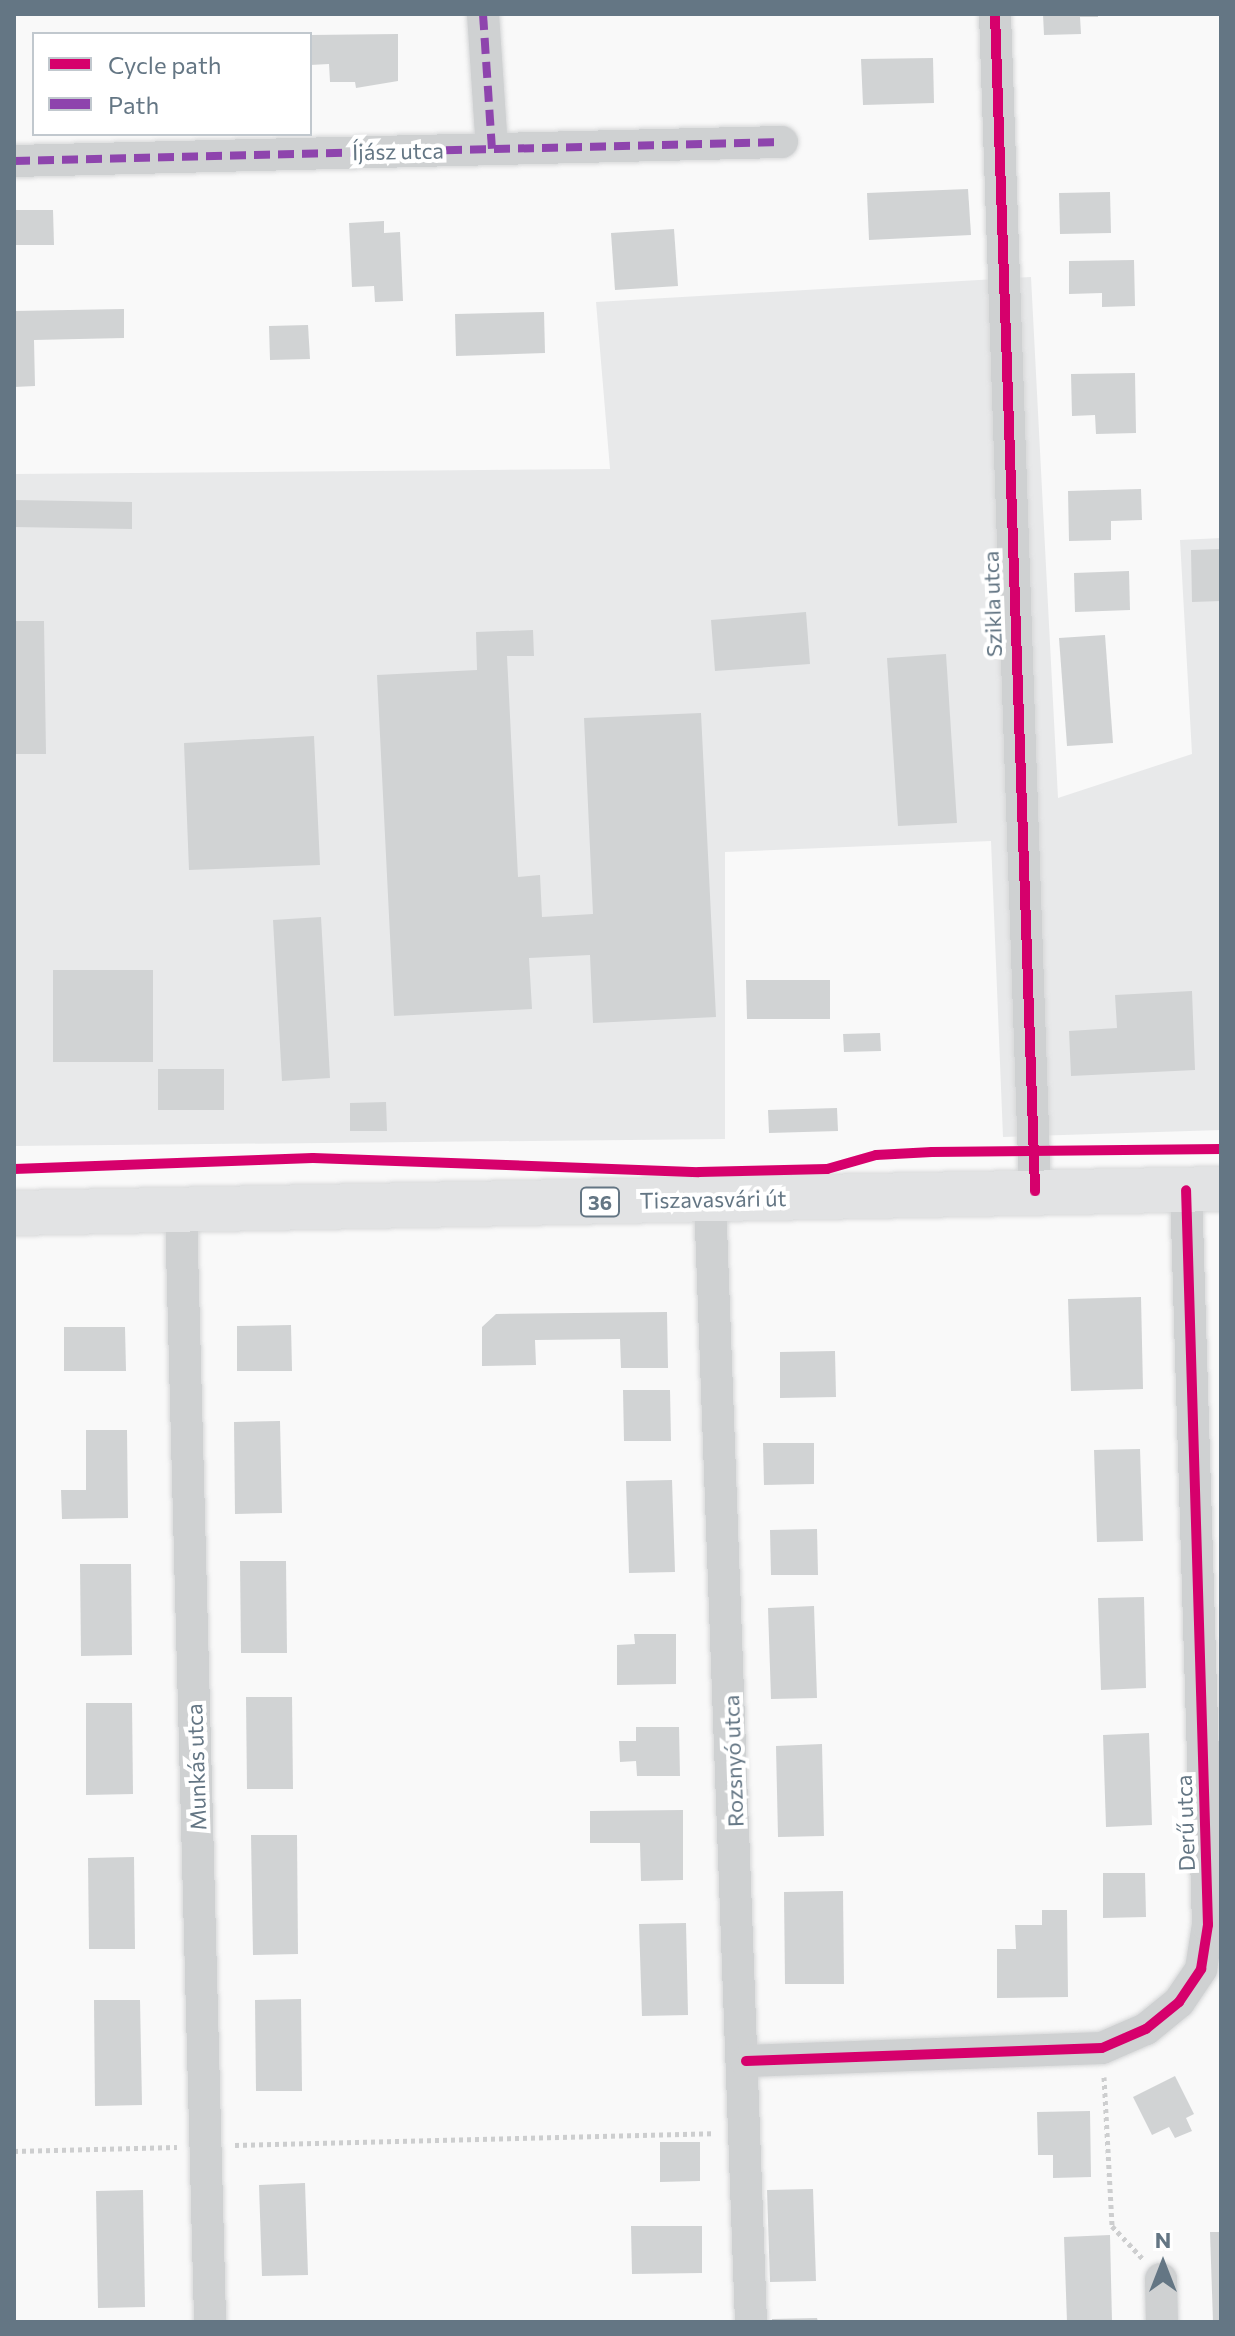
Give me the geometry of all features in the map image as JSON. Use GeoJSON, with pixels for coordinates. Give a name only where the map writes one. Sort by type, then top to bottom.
{"type":"FeatureCollection","features":[{"type":"Feature","properties":{"kind":"main road","name":"Tiszavasvári út"},"geometry":{"type":"LineString","coordinates":[[14,1213],[1204,1190]]}},
{"type":"Feature","properties":{"kind":"street"},"geometry":{"type":"LineString","coordinates":[[483,14],[492,149]]}},
{"type":"Feature","properties":{"kind":"street","name":"Szikla utca"},"geometry":{"type":"LineString","coordinates":[[995,14],[1035,1191]]}},
{"type":"Feature","properties":{"kind":"street","name":"Íjász utca"},"geometry":{"type":"LineString","coordinates":[[14,161],[782,142]]}},
{"type":"Feature","properties":{"kind":"street","name":"Derű utca"},"geometry":{"type":"LineString","coordinates":[[746,2061],[1102,2048],[1146,2029],[1179,2002],[1201,1969],[1208,1925],[1204,1190]]}},
{"type":"Feature","properties":{"kind":"street","name":"Rozsnyó utca"},"geometry":{"type":"LineString","coordinates":[[710,1199],[746,2061],[751,2322]]}},
{"type":"Feature","properties":{"kind":"street","name":"Munkás utca"},"geometry":{"type":"LineString","coordinates":[[181,1211],[210,2322]]}},
{"type":"Feature","properties":{"kind":"street"},"geometry":{"type":"LineString","coordinates":[[1161,2279],[1162,2322]]}},
{"type":"Feature","properties":{"kind":"path"},"geometry":{"type":"LineString","coordinates":[[1102,2048],[1112,2226],[1161,2279]]}},
{"type":"Feature","properties":{"kind":"path"},"geometry":{"type":"LineString","coordinates":[[14,2151],[746,2132]]}},
{"type":"Feature","properties":{"kind":"shaded area"},"geometry":{"type":"Polygon","coordinates":[[[1031,277],[1058,798],[1192,754],[1180,540],[1221,538],[1221,1130],[1003,1137],[991,841],[725,852],[725,1139],[14,1146],[14,474],[610,469],[596,302],[1031,277]]]}},
{"type":"Feature","properties":{"kind":"building"},"geometry":{"type":"Polygon","coordinates":[[[1043,14],[1098,14],[1098,17],[1080,17],[1081,34],[1044,35],[1043,14]]]}},
{"type":"Feature","properties":{"kind":"building"},"geometry":{"type":"Polygon","coordinates":[[[398,34],[398,81],[356,88],[355,82],[330,82],[329,64],[312,65],[312,35],[398,34]]]}},
{"type":"Feature","properties":{"kind":"building"},"geometry":{"type":"Polygon","coordinates":[[[933,58],[934,103],[863,105],[861,59],[933,58]]]}},
{"type":"Feature","properties":{"kind":"building"},"geometry":{"type":"Polygon","coordinates":[[[968,189],[971,235],[869,240],[867,193],[968,189]]]}},
{"type":"Feature","properties":{"kind":"building"},"geometry":{"type":"Polygon","coordinates":[[[1110,192],[1111,233],[1060,234],[1059,193],[1110,192]]]}},
{"type":"Feature","properties":{"kind":"building"},"geometry":{"type":"Polygon","coordinates":[[[16,210],[53,210],[54,245],[16,245],[16,210]]]}},
{"type":"Feature","properties":{"kind":"building"},"geometry":{"type":"Polygon","coordinates":[[[384,221],[384,233],[400,232],[403,301],[375,302],[374,286],[352,287],[349,223],[384,221]]]}},
{"type":"Feature","properties":{"kind":"building"},"geometry":{"type":"Polygon","coordinates":[[[674,229],[678,286],[615,290],[611,233],[674,229]]]}},
{"type":"Feature","properties":{"kind":"building"},"geometry":{"type":"Polygon","coordinates":[[[1134,260],[1135,306],[1102,307],[1102,293],[1069,294],[1069,261],[1134,260]]]}},
{"type":"Feature","properties":{"kind":"building"},"geometry":{"type":"Polygon","coordinates":[[[124,309],[124,338],[34,340],[35,386],[14,387],[14,311],[124,309]]]}},
{"type":"Feature","properties":{"kind":"building"},"geometry":{"type":"Polygon","coordinates":[[[544,312],[545,353],[456,356],[455,314],[544,312]]]}},
{"type":"Feature","properties":{"kind":"building"},"geometry":{"type":"Polygon","coordinates":[[[308,325],[310,359],[270,360],[269,326],[308,325]]]}},
{"type":"Feature","properties":{"kind":"building"},"geometry":{"type":"Polygon","coordinates":[[[1135,373],[1136,433],[1096,434],[1095,415],[1072,416],[1071,374],[1135,373]]]}},
{"type":"Feature","properties":{"kind":"building"},"geometry":{"type":"Polygon","coordinates":[[[1141,489],[1142,520],[1111,521],[1111,540],[1069,541],[1068,491],[1141,489]]]}},
{"type":"Feature","properties":{"kind":"building"},"geometry":{"type":"Polygon","coordinates":[[[14,500],[132,502],[132,529],[14,527],[14,500]]]}},
{"type":"Feature","properties":{"kind":"building"},"geometry":{"type":"Polygon","coordinates":[[[1221,549],[1221,601],[1192,602],[1191,550],[1221,549]]]}},
{"type":"Feature","properties":{"kind":"building"},"geometry":{"type":"Polygon","coordinates":[[[1129,571],[1130,610],[1075,612],[1074,573],[1129,571]]]}},
{"type":"Feature","properties":{"kind":"building"},"geometry":{"type":"Polygon","coordinates":[[[806,612],[810,664],[715,671],[711,620],[806,612]]]}},
{"type":"Feature","properties":{"kind":"building"},"geometry":{"type":"Polygon","coordinates":[[[14,621],[44,621],[46,754],[14,754],[14,621]]]}},
{"type":"Feature","properties":{"kind":"building"},"geometry":{"type":"Polygon","coordinates":[[[533,630],[534,656],[507,656],[518,877],[540,875],[542,917],[593,914],[584,718],[701,713],[716,1017],[593,1023],[590,955],[529,958],[532,1009],[394,1016],[377,675],[477,670],[476,632],[533,630]]]}},
{"type":"Feature","properties":{"kind":"building"},"geometry":{"type":"Polygon","coordinates":[[[1105,635],[1113,743],[1067,746],[1059,638],[1105,635]]]}},
{"type":"Feature","properties":{"kind":"building"},"geometry":{"type":"Polygon","coordinates":[[[946,654],[957,823],[898,826],[887,658],[946,654]]]}},
{"type":"Feature","properties":{"kind":"building"},"geometry":{"type":"Polygon","coordinates":[[[314,736],[320,865],[189,870],[184,743],[314,736]]]}},
{"type":"Feature","properties":{"kind":"building"},"geometry":{"type":"Polygon","coordinates":[[[321,917],[330,1078],[282,1081],[273,920],[321,917]]]}},
{"type":"Feature","properties":{"kind":"building"},"geometry":{"type":"Polygon","coordinates":[[[53,970],[153,970],[153,1062],[53,1062],[53,970]]]}},
{"type":"Feature","properties":{"kind":"building"},"geometry":{"type":"Polygon","coordinates":[[[746,980],[830,980],[830,1019],[747,1019],[746,980]]]}},
{"type":"Feature","properties":{"kind":"building"},"geometry":{"type":"Polygon","coordinates":[[[1192,991],[1195,1070],[1071,1076],[1069,1031],[1117,1028],[1115,995],[1192,991]]]}},
{"type":"Feature","properties":{"kind":"building"},"geometry":{"type":"Polygon","coordinates":[[[880,1033],[881,1051],[844,1052],[843,1034],[880,1033]]]}},
{"type":"Feature","properties":{"kind":"building"},"geometry":{"type":"Polygon","coordinates":[[[158,1069],[224,1069],[224,1110],[158,1110],[158,1069]]]}},
{"type":"Feature","properties":{"kind":"building"},"geometry":{"type":"Polygon","coordinates":[[[386,1102],[387,1131],[350,1131],[350,1103],[386,1102]]]}},
{"type":"Feature","properties":{"kind":"building"},"geometry":{"type":"Polygon","coordinates":[[[837,1108],[838,1131],[769,1133],[768,1110],[837,1108]]]}},
{"type":"Feature","properties":{"kind":"building"},"geometry":{"type":"Polygon","coordinates":[[[1141,1297],[1143,1389],[1071,1391],[1068,1299],[1141,1297]]]}},
{"type":"Feature","properties":{"kind":"building"},"geometry":{"type":"Polygon","coordinates":[[[667,1312],[668,1368],[621,1368],[620,1339],[535,1340],[536,1365],[482,1366],[482,1327],[496,1314],[667,1312]]]}},
{"type":"Feature","properties":{"kind":"building"},"geometry":{"type":"Polygon","coordinates":[[[291,1325],[292,1371],[237,1371],[237,1326],[291,1325]]]}},
{"type":"Feature","properties":{"kind":"building"},"geometry":{"type":"Polygon","coordinates":[[[64,1327],[125,1327],[126,1371],[64,1371],[64,1327]]]}},
{"type":"Feature","properties":{"kind":"building"},"geometry":{"type":"Polygon","coordinates":[[[835,1351],[836,1397],[780,1398],[780,1352],[835,1351]]]}},
{"type":"Feature","properties":{"kind":"building"},"geometry":{"type":"Polygon","coordinates":[[[623,1390],[670,1390],[671,1441],[624,1441],[623,1390]]]}},
{"type":"Feature","properties":{"kind":"building"},"geometry":{"type":"Polygon","coordinates":[[[280,1421],[282,1513],[235,1514],[234,1422],[280,1421]]]}},
{"type":"Feature","properties":{"kind":"building"},"geometry":{"type":"Polygon","coordinates":[[[86,1430],[127,1430],[128,1518],[62,1519],[61,1490],[86,1490],[86,1430]]]}},
{"type":"Feature","properties":{"kind":"building"},"geometry":{"type":"Polygon","coordinates":[[[763,1443],[814,1443],[814,1484],[764,1485],[763,1443]]]}},
{"type":"Feature","properties":{"kind":"building"},"geometry":{"type":"Polygon","coordinates":[[[1140,1449],[1143,1541],[1097,1542],[1094,1450],[1140,1449]]]}},
{"type":"Feature","properties":{"kind":"building"},"geometry":{"type":"Polygon","coordinates":[[[672,1480],[675,1572],[629,1573],[626,1481],[672,1480]]]}},
{"type":"Feature","properties":{"kind":"building"},"geometry":{"type":"Polygon","coordinates":[[[817,1529],[818,1575],[771,1575],[770,1530],[817,1529]]]}},
{"type":"Feature","properties":{"kind":"building"},"geometry":{"type":"Polygon","coordinates":[[[240,1561],[286,1561],[287,1653],[241,1653],[240,1561]]]}},
{"type":"Feature","properties":{"kind":"building"},"geometry":{"type":"Polygon","coordinates":[[[80,1564],[131,1564],[132,1655],[81,1656],[80,1564]]]}},
{"type":"Feature","properties":{"kind":"building"},"geometry":{"type":"Polygon","coordinates":[[[1144,1597],[1146,1688],[1101,1690],[1098,1598],[1144,1597]]]}},
{"type":"Feature","properties":{"kind":"building"},"geometry":{"type":"Polygon","coordinates":[[[814,1606],[817,1698],[771,1699],[768,1608],[814,1606]]]}},
{"type":"Feature","properties":{"kind":"building"},"geometry":{"type":"Polygon","coordinates":[[[634,1634],[676,1634],[676,1684],[617,1685],[617,1645],[635,1644],[634,1634]]]}},
{"type":"Feature","properties":{"kind":"building"},"geometry":{"type":"Polygon","coordinates":[[[246,1697],[292,1697],[293,1789],[247,1789],[246,1697]]]}},
{"type":"Feature","properties":{"kind":"building"},"geometry":{"type":"Polygon","coordinates":[[[86,1703],[132,1703],[133,1794],[86,1795],[86,1703]]]}},
{"type":"Feature","properties":{"kind":"building"},"geometry":{"type":"Polygon","coordinates":[[[636,1727],[679,1727],[680,1776],[637,1776],[636,1761],[620,1762],[619,1741],[636,1741],[636,1727]]]}},
{"type":"Feature","properties":{"kind":"building"},"geometry":{"type":"Polygon","coordinates":[[[1149,1733],[1152,1825],[1106,1827],[1103,1735],[1149,1733]]]}},
{"type":"Feature","properties":{"kind":"building"},"geometry":{"type":"Polygon","coordinates":[[[822,1744],[824,1836],[778,1837],[776,1746],[822,1744]]]}},
{"type":"Feature","properties":{"kind":"building"},"geometry":{"type":"Polygon","coordinates":[[[683,1810],[683,1880],[641,1881],[640,1843],[590,1843],[590,1811],[683,1810]]]}},
{"type":"Feature","properties":{"kind":"building"},"geometry":{"type":"Polygon","coordinates":[[[251,1835],[297,1835],[298,1954],[253,1955],[251,1835]]]}},
{"type":"Feature","properties":{"kind":"building"},"geometry":{"type":"Polygon","coordinates":[[[134,1857],[135,1949],[89,1949],[88,1858],[134,1857]]]}},
{"type":"Feature","properties":{"kind":"building"},"geometry":{"type":"Polygon","coordinates":[[[1103,1873],[1145,1873],[1146,1917],[1103,1918],[1103,1873]]]}},
{"type":"Feature","properties":{"kind":"building"},"geometry":{"type":"Polygon","coordinates":[[[843,1891],[844,1984],[785,1984],[784,1892],[843,1891]]]}},
{"type":"Feature","properties":{"kind":"building"},"geometry":{"type":"Polygon","coordinates":[[[1042,1910],[1067,1910],[1068,1997],[997,1998],[997,1949],[1016,1949],[1015,1925],[1042,1925],[1042,1910]]]}},
{"type":"Feature","properties":{"kind":"building"},"geometry":{"type":"Polygon","coordinates":[[[686,1923],[688,2015],[642,2016],[639,1924],[686,1923]]]}},
{"type":"Feature","properties":{"kind":"building"},"geometry":{"type":"Polygon","coordinates":[[[301,1999],[302,2091],[256,2091],[255,2000],[301,1999]]]}},
{"type":"Feature","properties":{"kind":"building"},"geometry":{"type":"Polygon","coordinates":[[[94,2000],[140,2000],[142,2105],[95,2106],[94,2000]]]}},
{"type":"Feature","properties":{"kind":"building"},"geometry":{"type":"Polygon","coordinates":[[[1175,2076],[1194,2114],[1186,2118],[1192,2131],[1175,2138],[1169,2127],[1152,2135],[1133,2097],[1175,2076]]]}},
{"type":"Feature","properties":{"kind":"building"},"geometry":{"type":"Polygon","coordinates":[[[1090,2111],[1091,2177],[1053,2178],[1053,2155],[1038,2155],[1037,2112],[1090,2111]]]}},
{"type":"Feature","properties":{"kind":"building"},"geometry":{"type":"Polygon","coordinates":[[[660,2142],[700,2142],[700,2181],[660,2182],[660,2142]]]}},
{"type":"Feature","properties":{"kind":"building"},"geometry":{"type":"Polygon","coordinates":[[[305,2183],[308,2275],[262,2276],[259,2185],[305,2183]]]}},
{"type":"Feature","properties":{"kind":"building"},"geometry":{"type":"Polygon","coordinates":[[[813,2189],[816,2281],[770,2282],[767,2190],[813,2189]]]}},
{"type":"Feature","properties":{"kind":"building"},"geometry":{"type":"Polygon","coordinates":[[[143,2190],[145,2307],[98,2308],[96,2191],[143,2190]]]}},
{"type":"Feature","properties":{"kind":"building"},"geometry":{"type":"Polygon","coordinates":[[[631,2226],[702,2226],[702,2273],[632,2274],[631,2226]]]}},
{"type":"Feature","properties":{"kind":"building"},"geometry":{"type":"Polygon","coordinates":[[[1210,2232],[1221,2232],[1221,2322],[1213,2322],[1210,2232]]]}},
{"type":"Feature","properties":{"kind":"building"},"geometry":{"type":"Polygon","coordinates":[[[1110,2235],[1112,2322],[1067,2322],[1064,2237],[1110,2235]]]}},
{"type":"Feature","properties":{"kind":"building"},"geometry":{"type":"Polygon","coordinates":[[[817,2318],[818,2322],[772,2322],[772,2319],[817,2318]]]}},
{"type":"Feature","properties":{"kind":"marked path"},"geometry":{"type":"LineString","coordinates":[[483,14],[492,149]]}},
{"type":"Feature","properties":{"kind":"marked path"},"geometry":{"type":"LineString","coordinates":[[14,161],[782,142]]}},
{"type":"Feature","properties":{"kind":"cycle path"},"geometry":{"type":"LineString","coordinates":[[995,14],[1035,1191]]}},
{"type":"Feature","properties":{"kind":"cycle path"},"geometry":{"type":"LineString","coordinates":[[14,1169],[313,1158],[699,1172],[827,1169],[876,1155],[932,1152],[1221,1149]]}},
{"type":"Feature","properties":{"kind":"cycle path"},"geometry":{"type":"LineString","coordinates":[[746,2061],[1102,2048],[1146,2029],[1179,2002],[1201,1969],[1208,1925],[1186,1190]]}}]}
